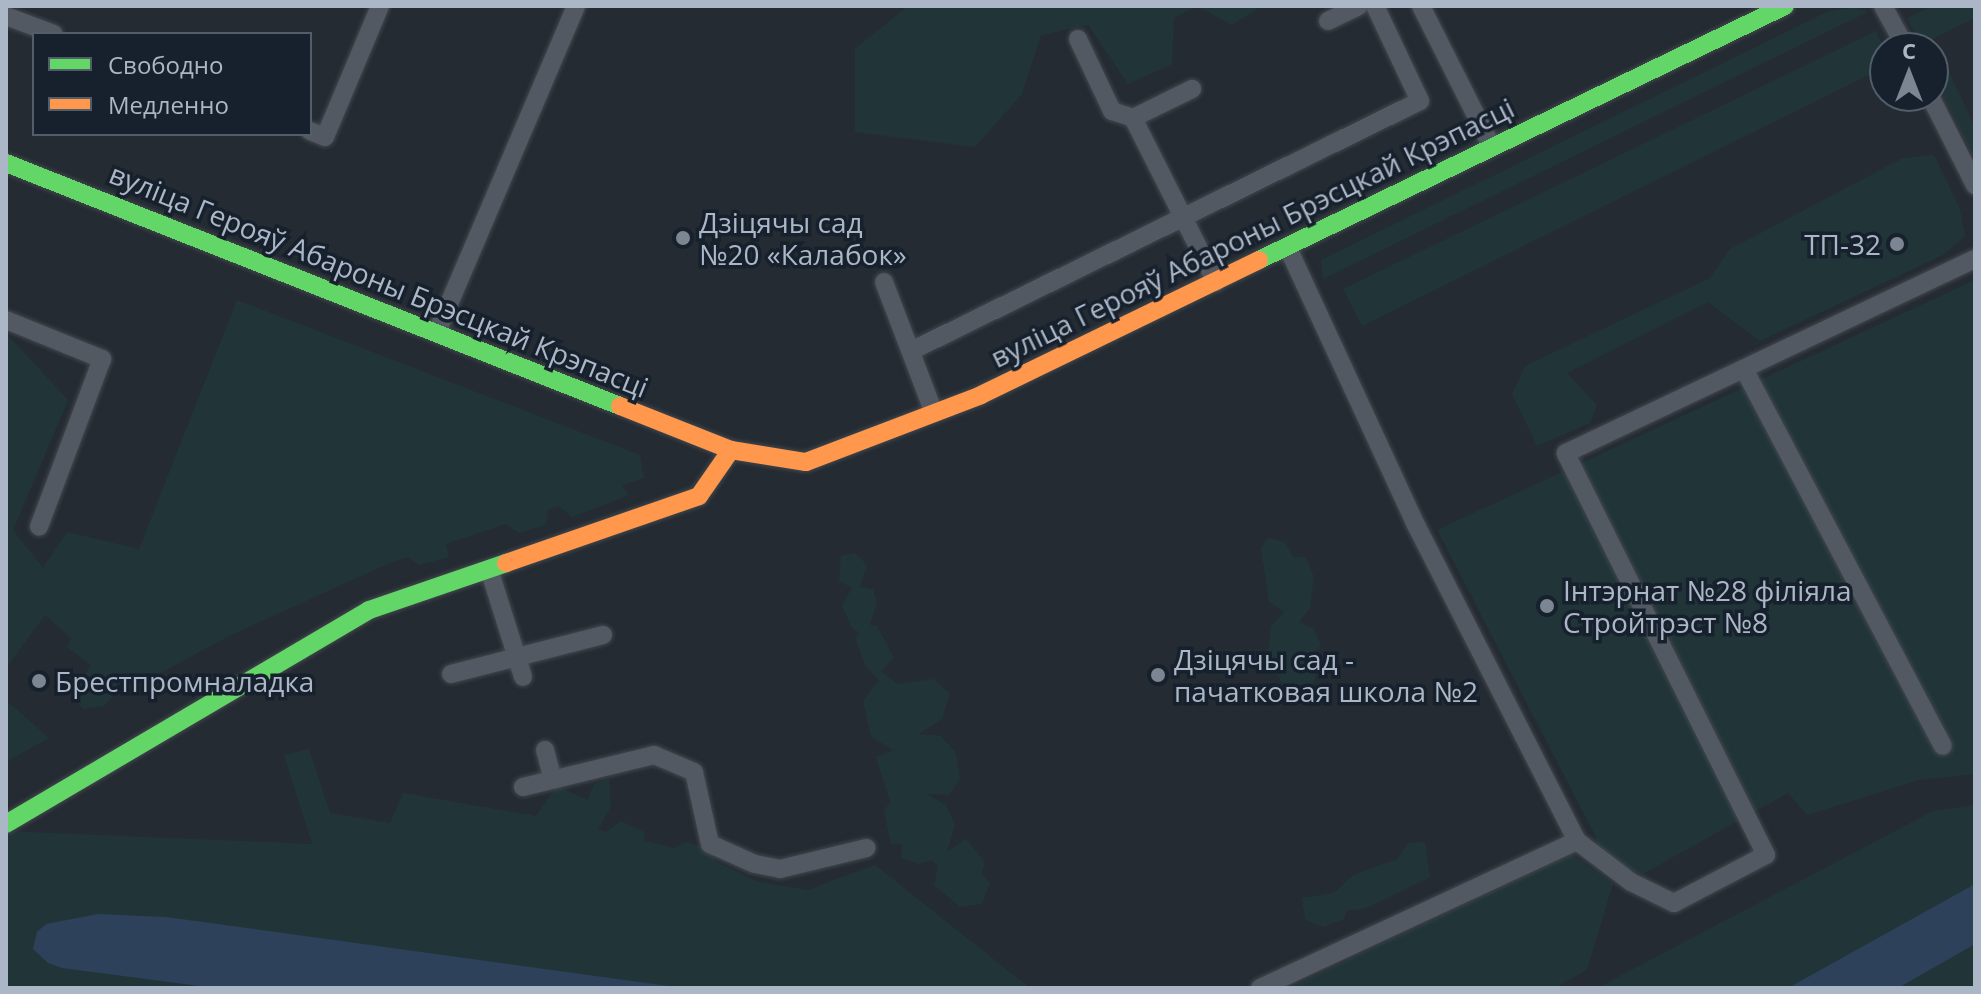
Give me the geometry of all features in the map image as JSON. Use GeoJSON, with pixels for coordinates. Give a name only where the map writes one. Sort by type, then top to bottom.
{"type":"FeatureCollection","features":[{"type":"Feature","properties":{"kind":"main road","name":"вуліца Герояў Абароны Брэсцкай Крэпасці"},"geometry":{"type":"LineString","coordinates":[[6,163],[731,450],[806,462],[935,415],[1288,248],[1785,6]]}},
{"type":"Feature","properties":{"kind":"main road"},"geometry":{"type":"LineString","coordinates":[[6,824],[369,610],[699,496],[731,450]]}},
{"type":"Feature","properties":{"kind":"lane"},"geometry":{"type":"LineString","coordinates":[[312,132],[325,137],[380,6]]}},
{"type":"Feature","properties":{"kind":"lane"},"geometry":{"type":"LineString","coordinates":[[1328,21],[1359,6]]}},
{"type":"Feature","properties":{"kind":"lane"},"geometry":{"type":"LineString","coordinates":[[911,351],[1420,101],[1375,6]]}},
{"type":"Feature","properties":{"kind":"lane"},"geometry":{"type":"LineString","coordinates":[[1421,6],[1492,147]]}},
{"type":"Feature","properties":{"kind":"lane"},"geometry":{"type":"LineString","coordinates":[[1883,6],[1897,32]]}},
{"type":"Feature","properties":{"kind":"lane"},"geometry":{"type":"LineString","coordinates":[[437,332],[569,8]]}},
{"type":"Feature","properties":{"kind":"lane"},"geometry":{"type":"LineString","coordinates":[[6,16],[49,32]]}},
{"type":"Feature","properties":{"kind":"lane"},"geometry":{"type":"LineString","coordinates":[[1078,39],[1112,111],[1133,118],[1192,89]]}},
{"type":"Feature","properties":{"kind":"lane"},"geometry":{"type":"LineString","coordinates":[[1938,112],[1975,183]]}},
{"type":"Feature","properties":{"kind":"lane"},"geometry":{"type":"LineString","coordinates":[[1133,118],[1216,282]]}},
{"type":"Feature","properties":{"kind":"lane"},"geometry":{"type":"LineString","coordinates":[[1288,248],[1416,525],[1577,841],[1631,882],[1674,903],[1766,855],[1566,453],[1975,259]]}},
{"type":"Feature","properties":{"kind":"lane"},"geometry":{"type":"LineString","coordinates":[[884,282],[935,415]]}},
{"type":"Feature","properties":{"kind":"lane"},"geometry":{"type":"LineString","coordinates":[[6,320],[102,359],[39,527]]}},
{"type":"Feature","properties":{"kind":"lane"},"geometry":{"type":"LineString","coordinates":[[1744,369],[1943,746]]}},
{"type":"Feature","properties":{"kind":"lane"},"geometry":{"type":"LineString","coordinates":[[489,569],[523,677]]}},
{"type":"Feature","properties":{"kind":"lane"},"geometry":{"type":"LineString","coordinates":[[451,674],[603,635]]}},
{"type":"Feature","properties":{"kind":"lane"},"geometry":{"type":"LineString","coordinates":[[545,750],[553,779]]}},
{"type":"Feature","properties":{"kind":"lane"},"geometry":{"type":"LineString","coordinates":[[523,787],[654,755],[694,772],[710,844],[755,864],[780,869],[866,848]]}},
{"type":"Feature","properties":{"kind":"lane"},"geometry":{"type":"LineString","coordinates":[[1260,988],[1577,841]]}},
{"type":"Feature","properties":{"kind":"green space"},"geometry":{"type":"Polygon","coordinates":[[[908,6],[1197,6],[1174,18],[1172,64],[1128,84],[1088,25],[1041,35],[1022,94],[975,147],[855,132],[855,49],[908,6]]]}},
{"type":"Feature","properties":{"kind":"green space"},"geometry":{"type":"Polygon","coordinates":[[[1197,6],[1262,6],[1232,25],[1197,6]]]}},
{"type":"Feature","properties":{"kind":"green space"},"geometry":{"type":"Polygon","coordinates":[[[1932,6],[1975,6],[1975,18],[1946,32],[1914,32],[1907,18],[1932,6]]]}},
{"type":"Feature","properties":{"kind":"green space"},"geometry":{"type":"Polygon","coordinates":[[[1855,7],[1868,12],[1323,279],[1321,260],[1829,11],[1855,7]]]}},
{"type":"Feature","properties":{"kind":"green space"},"geometry":{"type":"Polygon","coordinates":[[[1869,34],[1869,75],[1362,326],[1343,289],[1869,34]]]}},
{"type":"Feature","properties":{"kind":"green space"},"geometry":{"type":"Polygon","coordinates":[[[1949,72],[1975,127],[1975,161],[1949,106],[1949,72]]]}},
{"type":"Feature","properties":{"kind":"green space"},"geometry":{"type":"Polygon","coordinates":[[[1934,155],[1960,209],[1965,236],[1943,255],[1760,341],[1708,302],[1567,373],[1597,405],[1590,423],[1537,446],[1512,394],[1525,366],[1710,278],[1730,249],[1903,158],[1934,155]]]}},
{"type":"Feature","properties":{"kind":"green space"},"geometry":{"type":"Polygon","coordinates":[[[1975,280],[1975,774],[1919,780],[1807,815],[1788,793],[1643,874],[1603,860],[1594,833],[1437,530],[1975,280]]]}},
{"type":"Feature","properties":{"kind":"green space"},"geometry":{"type":"Polygon","coordinates":[[[237,300],[640,455],[644,478],[622,485],[629,495],[572,517],[558,506],[548,510],[546,525],[519,533],[506,524],[446,544],[449,557],[419,565],[408,557],[392,562],[231,635],[129,690],[123,685],[104,706],[83,709],[72,694],[91,665],[67,647],[71,638],[45,615],[6,668],[6,333],[68,400],[13,530],[43,568],[67,532],[139,549],[237,300]]]}},
{"type":"Feature","properties":{"kind":"green space"},"geometry":{"type":"Polygon","coordinates":[[[1268,538],[1285,542],[1293,557],[1306,557],[1314,577],[1310,608],[1299,622],[1314,629],[1321,646],[1309,657],[1319,667],[1313,684],[1293,693],[1283,686],[1268,651],[1271,626],[1284,612],[1269,602],[1261,548],[1268,538]]]}},
{"type":"Feature","properties":{"kind":"green space"},"geometry":{"type":"Polygon","coordinates":[[[855,553],[867,565],[860,587],[873,589],[877,603],[870,625],[877,626],[894,658],[881,671],[898,684],[933,679],[950,693],[942,719],[919,734],[941,736],[956,753],[960,779],[949,795],[927,794],[946,805],[955,825],[947,852],[966,839],[985,862],[982,873],[990,883],[982,904],[960,907],[934,885],[938,866],[932,860],[919,864],[901,858],[902,844],[891,844],[884,811],[890,802],[876,757],[893,750],[871,737],[863,701],[879,680],[866,667],[855,638],[860,633],[851,627],[842,605],[852,588],[839,581],[841,556],[855,553]]]}},
{"type":"Feature","properties":{"kind":"green space"},"geometry":{"type":"Polygon","coordinates":[[[6,700],[49,738],[6,762],[6,700]]]}},
{"type":"Feature","properties":{"kind":"green space"},"geometry":{"type":"Polygon","coordinates":[[[309,749],[330,813],[390,823],[403,793],[536,816],[557,786],[588,800],[594,784],[609,779],[611,806],[598,830],[606,832],[621,821],[644,832],[645,841],[674,848],[686,842],[714,851],[715,861],[756,881],[807,890],[875,865],[1030,988],[6,988],[6,831],[312,844],[284,755],[309,749]]]}},
{"type":"Feature","properties":{"kind":"green space"},"geometry":{"type":"Polygon","coordinates":[[[1975,805],[1975,988],[1597,988],[1933,811],[1975,805]]]}},
{"type":"Feature","properties":{"kind":"green space"},"geometry":{"type":"Polygon","coordinates":[[[1425,842],[1430,877],[1367,908],[1346,911],[1344,919],[1323,927],[1305,920],[1302,898],[1334,893],[1353,875],[1397,859],[1408,843],[1425,842]]]}},
{"type":"Feature","properties":{"kind":"green space"},"geometry":{"type":"Polygon","coordinates":[[[1571,854],[1613,884],[1587,970],[1554,988],[1289,988],[1571,854]]]}},
{"type":"Feature","properties":{"kind":"water"},"geometry":{"type":"Polygon","coordinates":[[[1975,884],[1975,944],[1898,988],[1788,988],[1975,884]]]}},
{"type":"Feature","properties":{"kind":"water"},"geometry":{"type":"Polygon","coordinates":[[[98,914],[166,917],[683,988],[215,988],[62,968],[48,963],[33,949],[37,932],[46,924],[98,914]]]}},
{"type":"Feature","properties":{"kind":"traffic: fast"},"geometry":{"type":"LineString","coordinates":[[1259,260],[1785,6]]}},
{"type":"Feature","properties":{"kind":"traffic: fast"},"geometry":{"type":"LineString","coordinates":[[6,163],[620,406]]}},
{"type":"Feature","properties":{"kind":"traffic: fast"},"geometry":{"type":"LineString","coordinates":[[6,824],[369,610],[506,563]]}},
{"type":"Feature","properties":{"kind":"traffic: slow"},"geometry":{"type":"LineString","coordinates":[[620,406],[731,450],[806,462],[981,395],[1259,260]]}},
{"type":"Feature","properties":{"kind":"traffic: slow"},"geometry":{"type":"LineString","coordinates":[[506,563],[699,496],[731,450]]}},
{"type":"Feature","properties":{"kind":"place","name":"Дзіцячы сад №20 «Калабок»"},"geometry":{"type":"Point","coordinates":[683,238]}},
{"type":"Feature","properties":{"kind":"place","name":"ТП-32"},"geometry":{"type":"Point","coordinates":[1897,244]}},
{"type":"Feature","properties":{"kind":"place","name":"Інтэрнат №28 фiлiяла Стройтрэст №8"},"geometry":{"type":"Point","coordinates":[1547,606]}},
{"type":"Feature","properties":{"kind":"place","name":"Дзіцячы сад - пачатковая школа №2"},"geometry":{"type":"Point","coordinates":[1158,675]}},
{"type":"Feature","properties":{"kind":"place","name":"Брестпромналадка"},"geometry":{"type":"Point","coordinates":[39,681]}}]}
